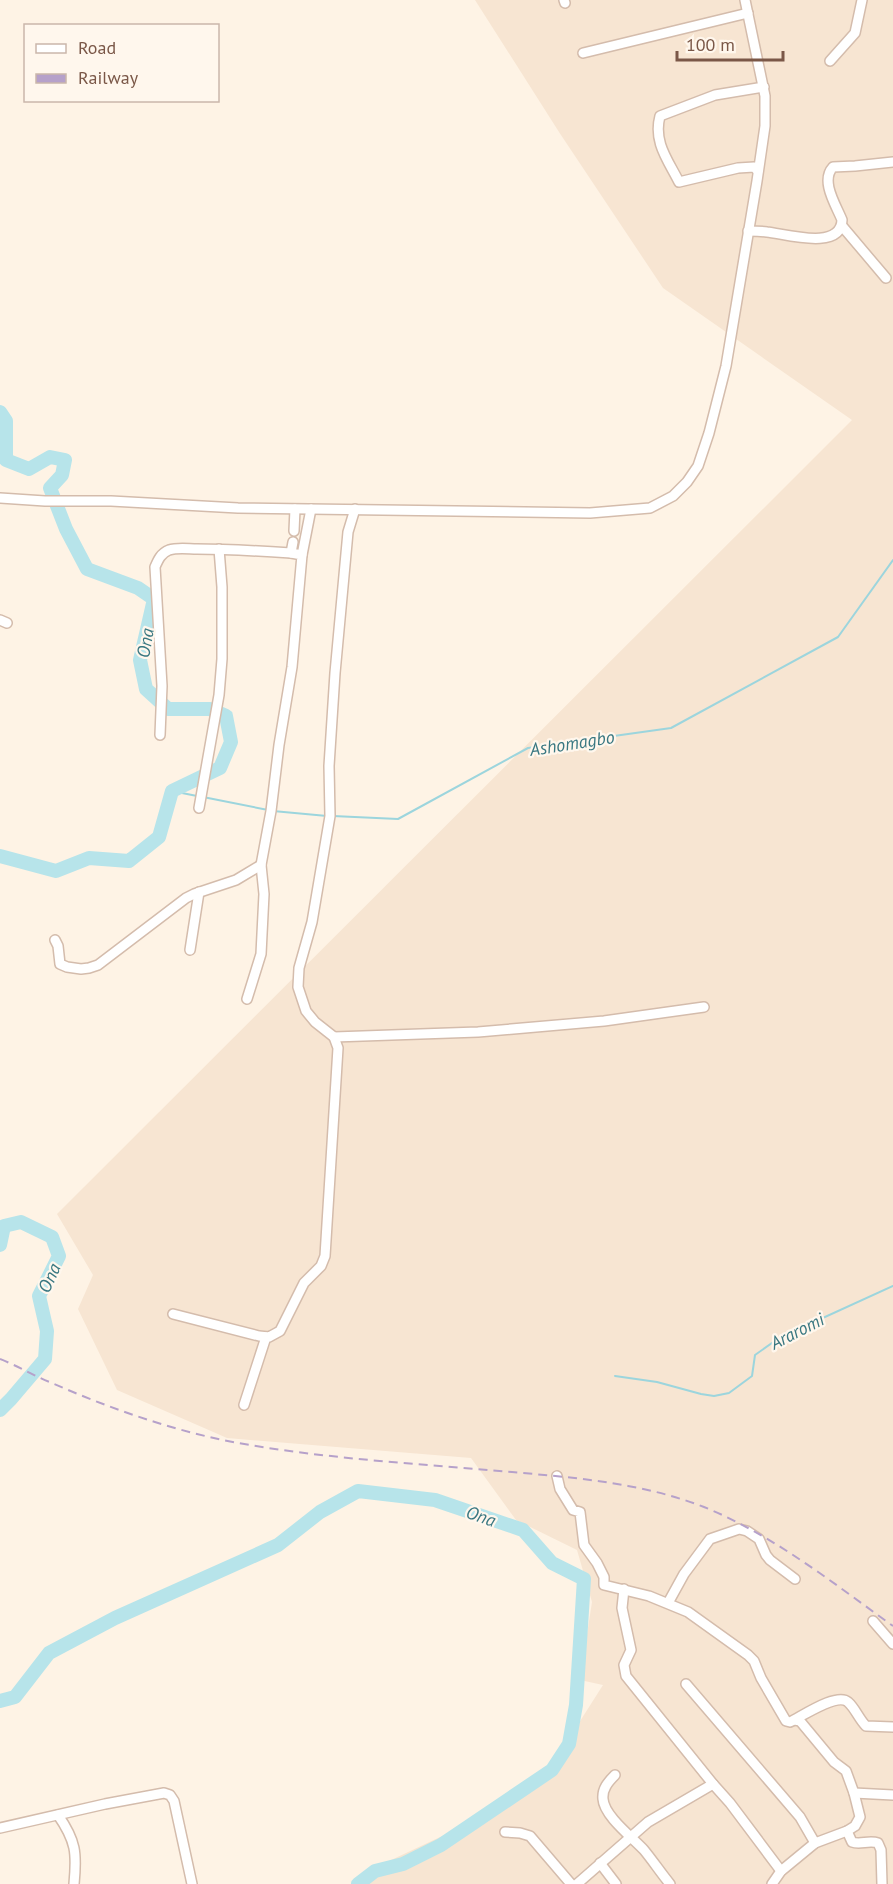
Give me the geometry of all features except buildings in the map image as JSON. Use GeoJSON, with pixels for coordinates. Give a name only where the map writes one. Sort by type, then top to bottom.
{"type":"FeatureCollection","features":[{"type":"Feature","properties":{"kind":"street"},"geometry":{"type":"LineString","coordinates":[[0,498],[238,508],[614,512],[650,508],[673,496],[698,466],[709,433],[726,366],[758,171],[766,112],[764,87],[745,0]]}},
{"type":"Feature","properties":{"kind":"street"},"geometry":{"type":"LineString","coordinates":[[830,61],[855,33],[862,0]]}},
{"type":"Feature","properties":{"kind":"street"},"geometry":{"type":"LineString","coordinates":[[583,53],[748,13]]}},
{"type":"Feature","properties":{"kind":"street"},"geometry":{"type":"LineString","coordinates":[[758,171],[754,167],[738,168],[679,182],[661,148],[658,135],[660,116],[715,95],[764,87]]}},
{"type":"Feature","properties":{"kind":"street"},"geometry":{"type":"LineString","coordinates":[[748,231],[820,238],[833,235],[842,226],[842,220],[828,182],[830,170],[833,167],[893,162]]}},
{"type":"Feature","properties":{"kind":"street"},"geometry":{"type":"LineString","coordinates":[[842,226],[886,278]]}},
{"type":"Feature","properties":{"kind":"street"},"geometry":{"type":"LineString","coordinates":[[294,531],[296,508]]}},
{"type":"Feature","properties":{"kind":"street"},"geometry":{"type":"LineString","coordinates":[[247,999],[261,954],[264,894],[261,866],[292,667],[302,555],[311,509]]}},
{"type":"Feature","properties":{"kind":"street"},"geometry":{"type":"LineString","coordinates":[[173,1314],[266,1337],[272,1336],[280,1331],[304,1283],[321,1266],[325,1256],[338,1048],[334,1037],[315,1022],[306,1011],[298,987],[299,968],[312,922],[330,816],[329,758],[336,652],[348,532],[354,509]]}},
{"type":"Feature","properties":{"kind":"street"},"geometry":{"type":"LineString","coordinates":[[291,553],[293,542]]}},
{"type":"Feature","properties":{"kind":"street"},"geometry":{"type":"LineString","coordinates":[[160,735],[162,686],[155,567],[162,554],[169,550],[219,549],[302,555]]}},
{"type":"Feature","properties":{"kind":"street"},"geometry":{"type":"LineString","coordinates":[[199,808],[219,695],[222,659],[222,587],[219,549]]}},
{"type":"Feature","properties":{"kind":"street"},"geometry":{"type":"LineString","coordinates":[[55,940],[60,964],[73,969],[89,968],[107,958],[186,898],[236,880],[261,866]]}},
{"type":"Feature","properties":{"kind":"street"},"geometry":{"type":"LineString","coordinates":[[190,950],[199,892]]}},
{"type":"Feature","properties":{"kind":"street"},"geometry":{"type":"LineString","coordinates":[[334,1037],[478,1032],[604,1021],[704,1007]]}},
{"type":"Feature","properties":{"kind":"street"},"geometry":{"type":"LineString","coordinates":[[244,1405],[266,1337]]}},
{"type":"Feature","properties":{"kind":"street"},"geometry":{"type":"LineString","coordinates":[[556,1476],[560,1489],[573,1510],[580,1512],[584,1545],[597,1563],[604,1577],[604,1585],[668,1603],[688,1612],[748,1654],[754,1660],[761,1678],[786,1721],[795,1720],[816,1707],[846,1700],[866,1726],[893,1727]]}},
{"type":"Feature","properties":{"kind":"street"},"geometry":{"type":"LineString","coordinates":[[668,1603],[684,1574],[710,1539],[739,1529],[759,1539],[770,1560],[795,1579]]}},
{"type":"Feature","properties":{"kind":"street"},"geometry":{"type":"LineString","coordinates":[[624,1589],[622,1608],[631,1650],[624,1665],[626,1676],[730,1803],[781,1870]]}},
{"type":"Feature","properties":{"kind":"street"},"geometry":{"type":"LineString","coordinates":[[873,1621],[893,1644]]}},
{"type":"Feature","properties":{"kind":"street"},"geometry":{"type":"LineString","coordinates":[[686,1684],[800,1817],[814,1843]]}},
{"type":"Feature","properties":{"kind":"street"},"geometry":{"type":"LineString","coordinates":[[772,1884],[781,1870],[814,1843],[847,1831],[855,1826],[860,1817],[846,1771],[834,1762],[800,1721],[795,1720]]}},
{"type":"Feature","properties":{"kind":"street"},"geometry":{"type":"LineString","coordinates":[[615,1775],[607,1783],[603,1792],[603,1803],[607,1811],[644,1850],[670,1884]]}},
{"type":"Feature","properties":{"kind":"street"},"geometry":{"type":"LineString","coordinates":[[577,1884],[630,1837],[664,1811],[713,1784]]}},
{"type":"Feature","properties":{"kind":"street"},"geometry":{"type":"LineString","coordinates":[[854,1792],[892,1795],[893,1784]]}},
{"type":"Feature","properties":{"kind":"street"},"geometry":{"type":"LineString","coordinates":[[0,1828],[164,1793],[170,1795],[174,1801],[192,1884]]}},
{"type":"Feature","properties":{"kind":"street"},"geometry":{"type":"LineString","coordinates":[[58,1815],[71,1834],[75,1852],[74,1884]]}},
{"type":"Feature","properties":{"kind":"street"},"geometry":{"type":"LineString","coordinates":[[847,1831],[855,1844],[870,1841],[878,1843],[881,1850],[882,1884]]}},
{"type":"Feature","properties":{"kind":"street"},"geometry":{"type":"LineString","coordinates":[[505,1832],[530,1836],[571,1884]]}},
{"type":"Feature","properties":{"kind":"street"},"geometry":{"type":"LineString","coordinates":[[600,1863],[616,1884]]}},
{"type":"Feature","properties":{"kind":"shaded area"},"geometry":{"type":"Polygon","coordinates":[[[475,0],[893,0],[893,1884],[355,1884],[372,1869],[472,1822],[549,1770],[603,1685],[580,1680],[592,1602],[577,1550],[516,1520],[471,1458],[227,1438],[117,1390],[78,1309],[93,1275],[57,1214],[852,420],[663,288],[559,132],[475,0]]]}},
{"type":"Feature","properties":{"kind":"waterway","name":"Ona"},"geometry":{"type":"LineString","coordinates":[[0,412],[6,421],[6,460],[29,469],[50,457],[65,460],[62,475],[50,488],[66,529],[87,569],[138,588],[154,599],[140,660],[146,689],[168,709],[210,709],[226,716],[231,742],[220,768],[172,791],[159,837],[129,861],[89,858],[56,871],[0,856]]}},
{"type":"Feature","properties":{"kind":"waterway","name":"Ashomagbo"},"geometry":{"type":"LineString","coordinates":[[333,816],[398,819],[528,748],[671,728],[838,637],[893,560]]}},
{"type":"Feature","properties":{"kind":"waterway","name":"Ashomagbo"},"geometry":{"type":"LineString","coordinates":[[172,791],[197,796]]}},
{"type":"Feature","properties":{"kind":"waterway","name":"Ashomagbo"},"geometry":{"type":"LineString","coordinates":[[203,797],[268,810]]}},
{"type":"Feature","properties":{"kind":"waterway","name":"Ashomagbo"},"geometry":{"type":"LineString","coordinates":[[273,811],[327,816]]}},
{"type":"Feature","properties":{"kind":"waterway","name":"Ona"},"geometry":{"type":"LineString","coordinates":[[0,1245],[4,1226],[21,1222],[52,1237],[59,1256],[39,1296],[47,1331],[45,1359],[0,1410]]}},
{"type":"Feature","properties":{"kind":"waterway","name":"Araromi"},"geometry":{"type":"LineString","coordinates":[[615,1376],[657,1382],[714,1396],[729,1393],[752,1376],[755,1355],[779,1338],[893,1286]]}},
{"type":"Feature","properties":{"kind":"waterway","name":"Ona"},"geometry":{"type":"LineString","coordinates":[[0,1701],[15,1697],[49,1653],[115,1618],[278,1545],[320,1512],[358,1491],[435,1500],[523,1530],[552,1563],[584,1579],[576,1705],[569,1744],[552,1770],[441,1845],[403,1864],[375,1871],[358,1884]]}},
{"type":"Feature","properties":{"kind":"railway"},"geometry":{"type":"LineString","coordinates":[[0,1359],[74,1393],[120,1410],[167,1426],[238,1443],[340,1457],[585,1479],[633,1487],[681,1499],[704,1507],[754,1531],[825,1577],[893,1626]]}}]}
